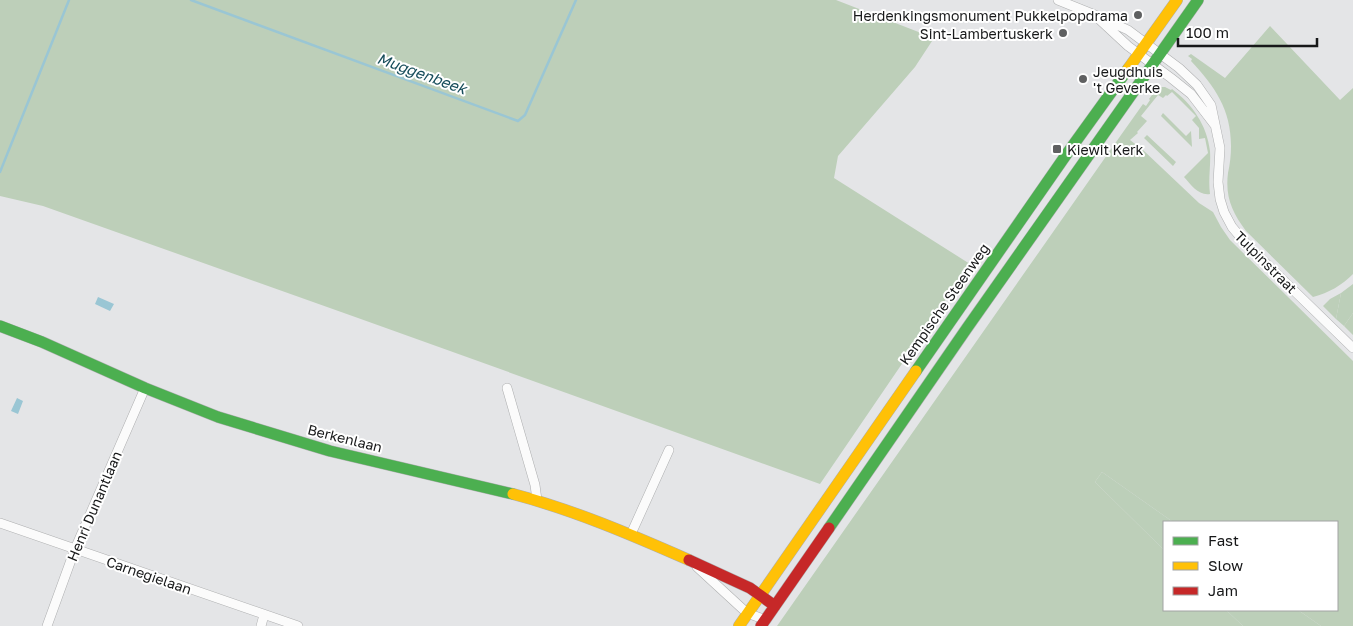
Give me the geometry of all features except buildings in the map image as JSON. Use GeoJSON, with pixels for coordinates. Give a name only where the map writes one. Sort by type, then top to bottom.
{"type":"FeatureCollection","features":[{"type":"Feature","properties":{"kind":"main road","name":"Kempische Steenweg"},"geometry":{"type":"LineString","coordinates":[[739,626],[1066,155],[1177,0]]}},
{"type":"Feature","properties":{"kind":"main road"},"geometry":{"type":"LineString","coordinates":[[764,623],[1198,0]]}},
{"type":"Feature","properties":{"kind":"main road","name":"Berkenlaan"},"geometry":{"type":"LineString","coordinates":[[0,326],[42,342],[145,388],[218,416],[330,451],[537,500],[630,534],[690,560],[750,588],[775,606]]}},
{"type":"Feature","properties":{"kind":"street","name":"Tulpinstraat"},"geometry":{"type":"LineString","coordinates":[[1058,0],[1128,30],[1160,53],[1198,85],[1211,105],[1220,148],[1218,182],[1220,199],[1232,227],[1248,246],[1353,348]]}},
{"type":"Feature","properties":{"kind":"street","name":"Tulpinstraat"},"geometry":{"type":"LineString","coordinates":[[1095,15],[1122,41],[1191,94],[1216,127]]}},
{"type":"Feature","properties":{"kind":"street","name":"Henri Dunantlaan"},"geometry":{"type":"LineString","coordinates":[[47,626],[75,549],[145,388]]}},
{"type":"Feature","properties":{"kind":"street"},"geometry":{"type":"LineString","coordinates":[[507,388],[536,485],[537,500]]}},
{"type":"Feature","properties":{"kind":"street"},"geometry":{"type":"LineString","coordinates":[[630,534],[669,450]]}},
{"type":"Feature","properties":{"kind":"street","name":"Carnegielaan"},"geometry":{"type":"LineString","coordinates":[[0,523],[285,624],[298,626]]}},
{"type":"Feature","properties":{"kind":"street","name":"Berkenlaan"},"geometry":{"type":"LineString","coordinates":[[690,560],[747,613],[764,623]]}},
{"type":"Feature","properties":{"kind":"street"},"geometry":{"type":"LineString","coordinates":[[261,626],[264,615]]}},
{"type":"Feature","properties":{"kind":"green space"},"geometry":{"type":"Polygon","coordinates":[[[0,0],[836,0],[934,38],[915,67],[838,156],[834,178],[970,264],[820,484],[43,206],[0,196],[0,0]]]}},
{"type":"Feature","properties":{"kind":"green space"},"geometry":{"type":"Polygon","coordinates":[[[1270,26],[1340,100],[1353,88],[1353,274],[1335,288],[1313,297],[1246,231],[1233,211],[1227,182],[1231,146],[1225,110],[1214,90],[1188,56],[1191,54],[1225,78],[1270,26]]]}},
{"type":"Feature","properties":{"kind":"green space"},"geometry":{"type":"Polygon","coordinates":[[[1162,87],[1172,89],[1192,108],[1202,124],[1206,132],[1210,151],[1210,194],[1199,192],[1184,177],[1208,153],[1205,138],[1199,139],[1199,128],[1192,120],[1196,116],[1172,92],[1163,98],[1158,95],[1141,116],[1147,121],[1130,140],[1199,203],[1213,212],[1230,240],[1353,361],[1353,626],[1321,626],[1299,611],[1338,611],[1338,521],[1172,521],[1102,472],[1095,482],[1163,549],[1163,611],[1227,611],[1243,626],[777,626],[1143,104],[1146,106],[1155,91],[1162,87]]]}},
{"type":"Feature","properties":{"kind":"green space"},"geometry":{"type":"Polygon","coordinates":[[[1163,113],[1186,136],[1191,131],[1192,147],[1161,116],[1163,113]]]}},
{"type":"Feature","properties":{"kind":"green space"},"geometry":{"type":"Polygon","coordinates":[[[1147,135],[1176,162],[1173,166],[1144,138],[1147,135]]]}},
{"type":"Feature","properties":{"kind":"green space"},"geometry":{"type":"Polygon","coordinates":[[[1353,284],[1353,313],[1344,326],[1336,319],[1341,293],[1353,284]]]}},
{"type":"Feature","properties":{"kind":"green space"},"geometry":{"type":"Polygon","coordinates":[[[1341,293],[1336,319],[1323,306],[1330,299],[1341,293]]]}},
{"type":"Feature","properties":{"kind":"green space"},"geometry":{"type":"Polygon","coordinates":[[[1353,313],[1353,335],[1344,326],[1353,313]]]}},
{"type":"Feature","properties":{"kind":"green space"},"geometry":{"type":"Polygon","coordinates":[[[1102,472],[1172,521],[1163,521],[1163,549],[1095,482],[1102,472]]]}},
{"type":"Feature","properties":{"kind":"green space"},"geometry":{"type":"Polygon","coordinates":[[[1227,611],[1299,611],[1321,626],[1243,626],[1227,611]]]}},
{"type":"Feature","properties":{"kind":"water"},"geometry":{"type":"Polygon","coordinates":[[[98,297],[114,304],[110,311],[95,304],[98,297]]]}},
{"type":"Feature","properties":{"kind":"water"},"geometry":{"type":"Polygon","coordinates":[[[17,398],[23,401],[18,414],[11,411],[17,398]]]}},
{"type":"Feature","properties":{"kind":"waterway","name":"Muggenbeek"},"geometry":{"type":"LineString","coordinates":[[0,172],[69,0]]}},
{"type":"Feature","properties":{"kind":"waterway","name":"Muggenbeek"},"geometry":{"type":"LineString","coordinates":[[191,0],[518,121],[525,115],[576,0]]}},
{"type":"Feature","properties":{"kind":"traffic: fast"},"geometry":{"type":"LineString","coordinates":[[829,528],[1198,0]]}},
{"type":"Feature","properties":{"kind":"traffic: fast"},"geometry":{"type":"LineString","coordinates":[[916,371],[1128,69]]}},
{"type":"Feature","properties":{"kind":"traffic: fast"},"geometry":{"type":"LineString","coordinates":[[0,326],[218,417],[330,451],[513,494]]}},
{"type":"Feature","properties":{"kind":"traffic: slow"},"geometry":{"type":"LineString","coordinates":[[1128,69],[1177,0]]}},
{"type":"Feature","properties":{"kind":"traffic: slow"},"geometry":{"type":"LineString","coordinates":[[739,626],[916,371]]}},
{"type":"Feature","properties":{"kind":"traffic: slow"},"geometry":{"type":"LineString","coordinates":[[513,494],[580,515],[689,560]]}},
{"type":"Feature","properties":{"kind":"traffic: jam"},"geometry":{"type":"LineString","coordinates":[[761,626],[829,528]]}},
{"type":"Feature","properties":{"kind":"traffic: jam"},"geometry":{"type":"LineString","coordinates":[[689,560],[750,588],[775,606]]}},
{"type":"Feature","properties":{"kind":"place","name":"Herdenkingsmonument Pukkelpopdrama"},"geometry":{"type":"Point","coordinates":[1138,15]}},
{"type":"Feature","properties":{"kind":"place","name":"Sint-Lambertuskerk"},"geometry":{"type":"Point","coordinates":[1063,33]}},
{"type":"Feature","properties":{"kind":"place","name":"Jeugdhuis 't Geverke"},"geometry":{"type":"Point","coordinates":[1083,79]}},
{"type":"Feature","properties":{"kind":"place","name":"Kiewit Kerk"},"geometry":{"type":"Point","coordinates":[1057,149]}}]}
